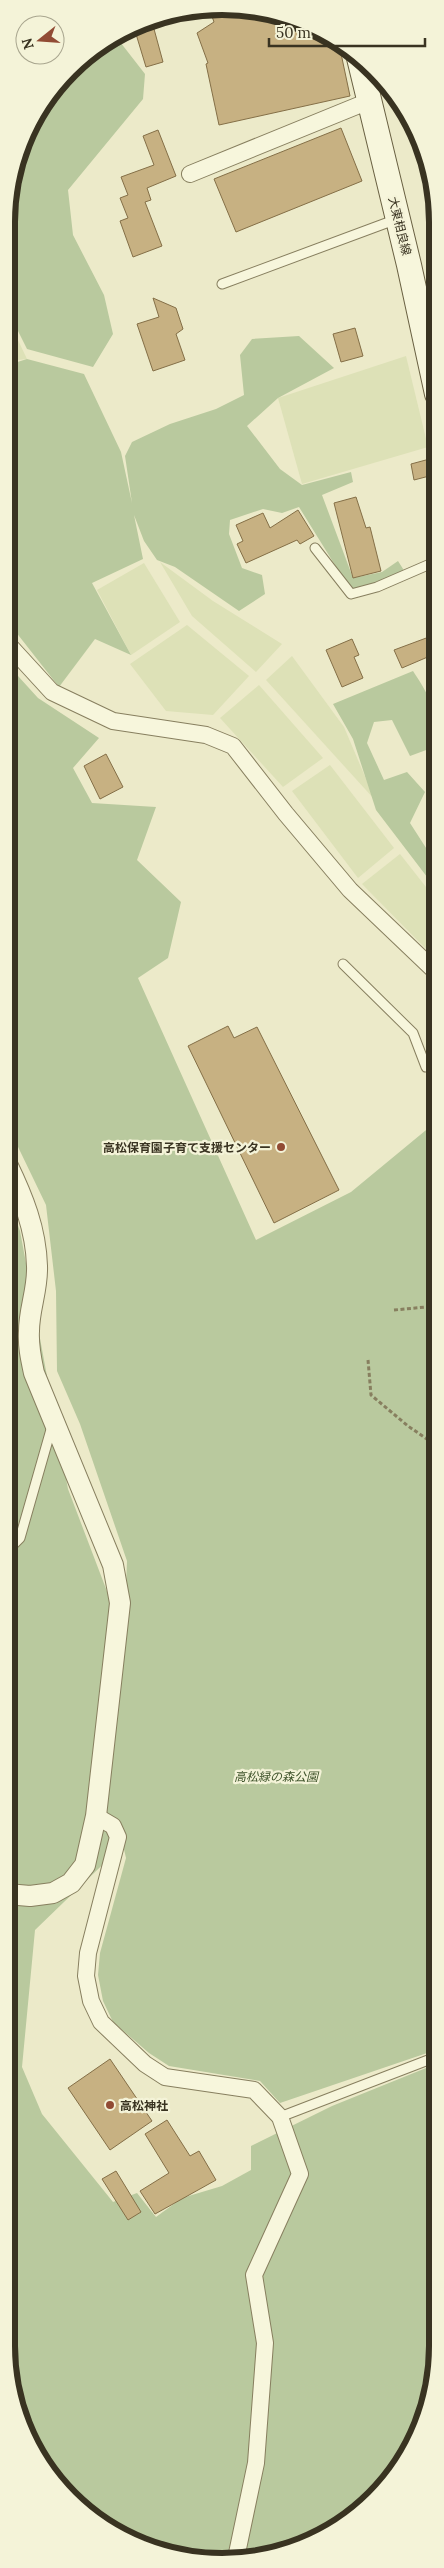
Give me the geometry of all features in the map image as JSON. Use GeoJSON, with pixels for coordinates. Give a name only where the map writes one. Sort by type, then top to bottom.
{"type":"FeatureCollection","features":[{"type":"Feature","properties":{"kind":"main road","name":"大東相良線"},"geometry":{"type":"LineString","coordinates":[[365,73],[372,90],[429,358]]}},
{"type":"Feature","properties":{"kind":"street"},"geometry":{"type":"LineString","coordinates":[[190,174],[372,90]]}},
{"type":"Feature","properties":{"kind":"street"},"geometry":{"type":"LineString","coordinates":[[15,652],[52,692],[113,721],[206,735],[233,746],[286,814],[350,890],[429,965]]}},
{"type":"Feature","properties":{"kind":"street"},"geometry":{"type":"LineString","coordinates":[[15,1180],[25,1201],[34,1235],[37,1266],[36,1295],[29,1329],[29,1348],[34,1373],[113,1566],[120,1603],[96,1816],[85,1865],[71,1883],[53,1893],[30,1896],[15,1895]]}},
{"type":"Feature","properties":{"kind":"street"},"geometry":{"type":"LineString","coordinates":[[96,1816],[113,1826],[118,1837],[88,1953],[86,1976],[89,1993],[101,2022],[145,2064],[165,2077],[254,2090],[280,2117],[300,2174],[254,2275],[265,2343],[256,2463],[237,2553]]}},
{"type":"Feature","properties":{"kind":"lane"},"geometry":{"type":"LineString","coordinates":[[222,284],[398,218]]}},
{"type":"Feature","properties":{"kind":"lane"},"geometry":{"type":"LineString","coordinates":[[315,548],[351,594],[377,587],[429,565]]}},
{"type":"Feature","properties":{"kind":"lane"},"geometry":{"type":"LineString","coordinates":[[343,964],[412,1033],[426,1068],[429,1067]]}},
{"type":"Feature","properties":{"kind":"lane"},"geometry":{"type":"LineString","coordinates":[[15,1543],[20,1538],[54,1421]]}},
{"type":"Feature","properties":{"kind":"lane"},"geometry":{"type":"LineString","coordinates":[[280,2117],[429,2060]]}},
{"type":"Feature","properties":{"kind":"path"},"geometry":{"type":"LineString","coordinates":[[394,1310],[429,1307]]}},
{"type":"Feature","properties":{"kind":"path"},"geometry":{"type":"LineString","coordinates":[[368,1360],[371,1395],[401,1421],[429,1441]]}},
{"type":"Feature","properties":{"kind":"green space"},"geometry":{"type":"Polygon","coordinates":[[[120,42],[145,74],[143,99],[68,190],[73,235],[104,295],[113,334],[93,367],[27,349],[15,325],[15,208],[22,168],[36,130],[58,96],[86,66],[120,42]]]}},
{"type":"Feature","properties":{"kind":"green space"},"geometry":{"type":"Polygon","coordinates":[[[15,334],[27,359],[15,360],[15,334]]]}},
{"type":"Feature","properties":{"kind":"green space"},"geometry":{"type":"Polygon","coordinates":[[[299,336],[334,368],[278,398],[247,426],[280,469],[302,485],[351,472],[353,482],[322,495],[353,578],[382,572],[398,561],[405,572],[380,586],[353,591],[299,507],[282,513],[263,509],[230,520],[229,534],[242,568],[262,575],[265,594],[239,611],[175,567],[157,560],[144,541],[134,515],[143,559],[92,583],[131,655],[95,639],[59,687],[15,631],[15,363],[27,359],[84,374],[121,452],[132,503],[125,456],[132,442],[170,424],[216,409],[244,395],[240,355],[252,339],[299,336]]]}},
{"type":"Feature","properties":{"kind":"green space"},"geometry":{"type":"Polygon","coordinates":[[[406,356],[428,447],[302,484],[278,398],[406,356]]]}},
{"type":"Feature","properties":{"kind":"green space"},"geometry":{"type":"Polygon","coordinates":[[[160,562],[213,601],[282,644],[256,672],[192,616],[160,562]]]}},
{"type":"Feature","properties":{"kind":"green space"},"geometry":{"type":"Polygon","coordinates":[[[144,563],[180,622],[131,655],[97,590],[144,563]]]}},
{"type":"Feature","properties":{"kind":"green space"},"geometry":{"type":"Polygon","coordinates":[[[187,625],[249,676],[213,715],[166,711],[130,664],[187,625]]]}},
{"type":"Feature","properties":{"kind":"green space"},"geometry":{"type":"Polygon","coordinates":[[[292,656],[344,727],[375,800],[266,680],[292,656]]]}},
{"type":"Feature","properties":{"kind":"green space"},"geometry":{"type":"Polygon","coordinates":[[[413,671],[425,691],[429,700],[429,749],[410,756],[392,720],[374,722],[367,743],[384,780],[407,772],[425,792],[410,823],[429,853],[429,880],[376,810],[353,739],[333,704],[413,671]]]}},
{"type":"Feature","properties":{"kind":"green space","name":"高松緑の森公園"},"geometry":{"type":"Polygon","coordinates":[[[15,673],[38,698],[99,738],[73,768],[92,803],[156,807],[137,860],[181,902],[168,958],[138,978],[256,1240],[351,1192],[429,1128],[429,2052],[280,2103],[260,2081],[169,2066],[149,2053],[113,2022],[103,2001],[98,1975],[100,1953],[126,1858],[123,1845],[35,1930],[22,2067],[42,2114],[113,2202],[137,2193],[156,2217],[182,2198],[222,2186],[251,2170],[251,2146],[332,2106],[429,2067],[429,2360],[418,2413],[408,2438],[394,2461],[378,2482],[348,2510],[314,2532],[289,2542],[236,2553],[208,2553],[155,2542],[130,2532],[86,2502],[58,2472],[36,2438],[22,2400],[15,2360],[15,1218],[20,1231],[68,1489],[124,1636],[127,1561],[80,1424],[57,1371],[56,1291],[46,1205],[15,1141],[15,673]]]}},
{"type":"Feature","properties":{"kind":"green space"},"geometry":{"type":"Polygon","coordinates":[[[259,685],[323,758],[283,787],[220,718],[259,685]]]}},
{"type":"Feature","properties":{"kind":"green space"},"geometry":{"type":"Polygon","coordinates":[[[330,765],[394,848],[358,878],[292,791],[330,765]]]}},
{"type":"Feature","properties":{"kind":"green space"},"geometry":{"type":"Polygon","coordinates":[[[400,854],[429,891],[429,952],[362,884],[400,854]]]}},
{"type":"Feature","properties":{"kind":"building"},"geometry":{"type":"Polygon","coordinates":[[[211,15],[236,15],[276,22],[314,36],[341,53],[350,96],[219,125],[206,64],[208,63],[197,33],[214,22],[211,15]]]}},
{"type":"Feature","properties":{"kind":"building"},"geometry":{"type":"Polygon","coordinates":[[[154,29],[163,62],[146,67],[136,34],[154,29]]]}},
{"type":"Feature","properties":{"kind":"building"},"geometry":{"type":"Polygon","coordinates":[[[341,128],[362,181],[236,232],[214,179],[341,128]]]}},
{"type":"Feature","properties":{"kind":"building"},"geometry":{"type":"Polygon","coordinates":[[[158,130],[176,176],[147,188],[151,200],[145,202],[162,246],[133,257],[120,221],[128,218],[120,198],[128,195],[121,177],[154,165],[143,136],[158,130]]]}},
{"type":"Feature","properties":{"kind":"building"},"geometry":{"type":"Polygon","coordinates":[[[153,298],[176,308],[183,329],[176,334],[185,360],[153,371],[137,324],[159,317],[153,298]]]}},
{"type":"Feature","properties":{"kind":"building"},"geometry":{"type":"Polygon","coordinates":[[[355,328],[363,356],[341,362],[333,334],[355,328]]]}},
{"type":"Feature","properties":{"kind":"building"},"geometry":{"type":"Polygon","coordinates":[[[429,459],[429,476],[414,480],[411,464],[429,459]]]}},
{"type":"Feature","properties":{"kind":"building"},"geometry":{"type":"Polygon","coordinates":[[[356,497],[366,528],[370,527],[381,571],[353,578],[334,503],[356,497]]]}},
{"type":"Feature","properties":{"kind":"building"},"geometry":{"type":"Polygon","coordinates":[[[298,510],[314,536],[300,544],[297,540],[246,563],[237,544],[243,541],[236,525],[263,513],[270,528],[298,510]]]}},
{"type":"Feature","properties":{"kind":"building"},"geometry":{"type":"Polygon","coordinates":[[[429,637],[429,656],[402,668],[394,650],[429,637]]]}},
{"type":"Feature","properties":{"kind":"building"},"geometry":{"type":"Polygon","coordinates":[[[352,639],[359,655],[354,657],[363,678],[342,687],[326,650],[352,639]]]}},
{"type":"Feature","properties":{"kind":"building"},"geometry":{"type":"Polygon","coordinates":[[[106,754],[123,787],[100,799],[84,766],[106,754]]]}},
{"type":"Feature","properties":{"kind":"building"},"geometry":{"type":"Polygon","coordinates":[[[228,1026],[234,1038],[257,1027],[339,1190],[274,1223],[188,1046],[228,1026]]]}},
{"type":"Feature","properties":{"kind":"building","name":"高松神社"},"geometry":{"type":"Polygon","coordinates":[[[110,2059],[152,2121],[110,2150],[68,2088],[110,2059]]]}},
{"type":"Feature","properties":{"kind":"building"},"geometry":{"type":"Polygon","coordinates":[[[167,2120],[190,2156],[199,2151],[216,2180],[155,2214],[140,2191],[169,2173],[145,2134],[167,2120]]]}},
{"type":"Feature","properties":{"kind":"building"},"geometry":{"type":"Polygon","coordinates":[[[116,2171],[141,2212],[128,2220],[102,2179],[116,2171]]]}},
{"type":"Feature","properties":{"kind":"place","name":"高松保育園子育て支援センター"},"geometry":{"type":"Point","coordinates":[281,1147]}},
{"type":"Feature","properties":{"kind":"place","name":"高松神社"},"geometry":{"type":"Point","coordinates":[110,2105]}}]}
